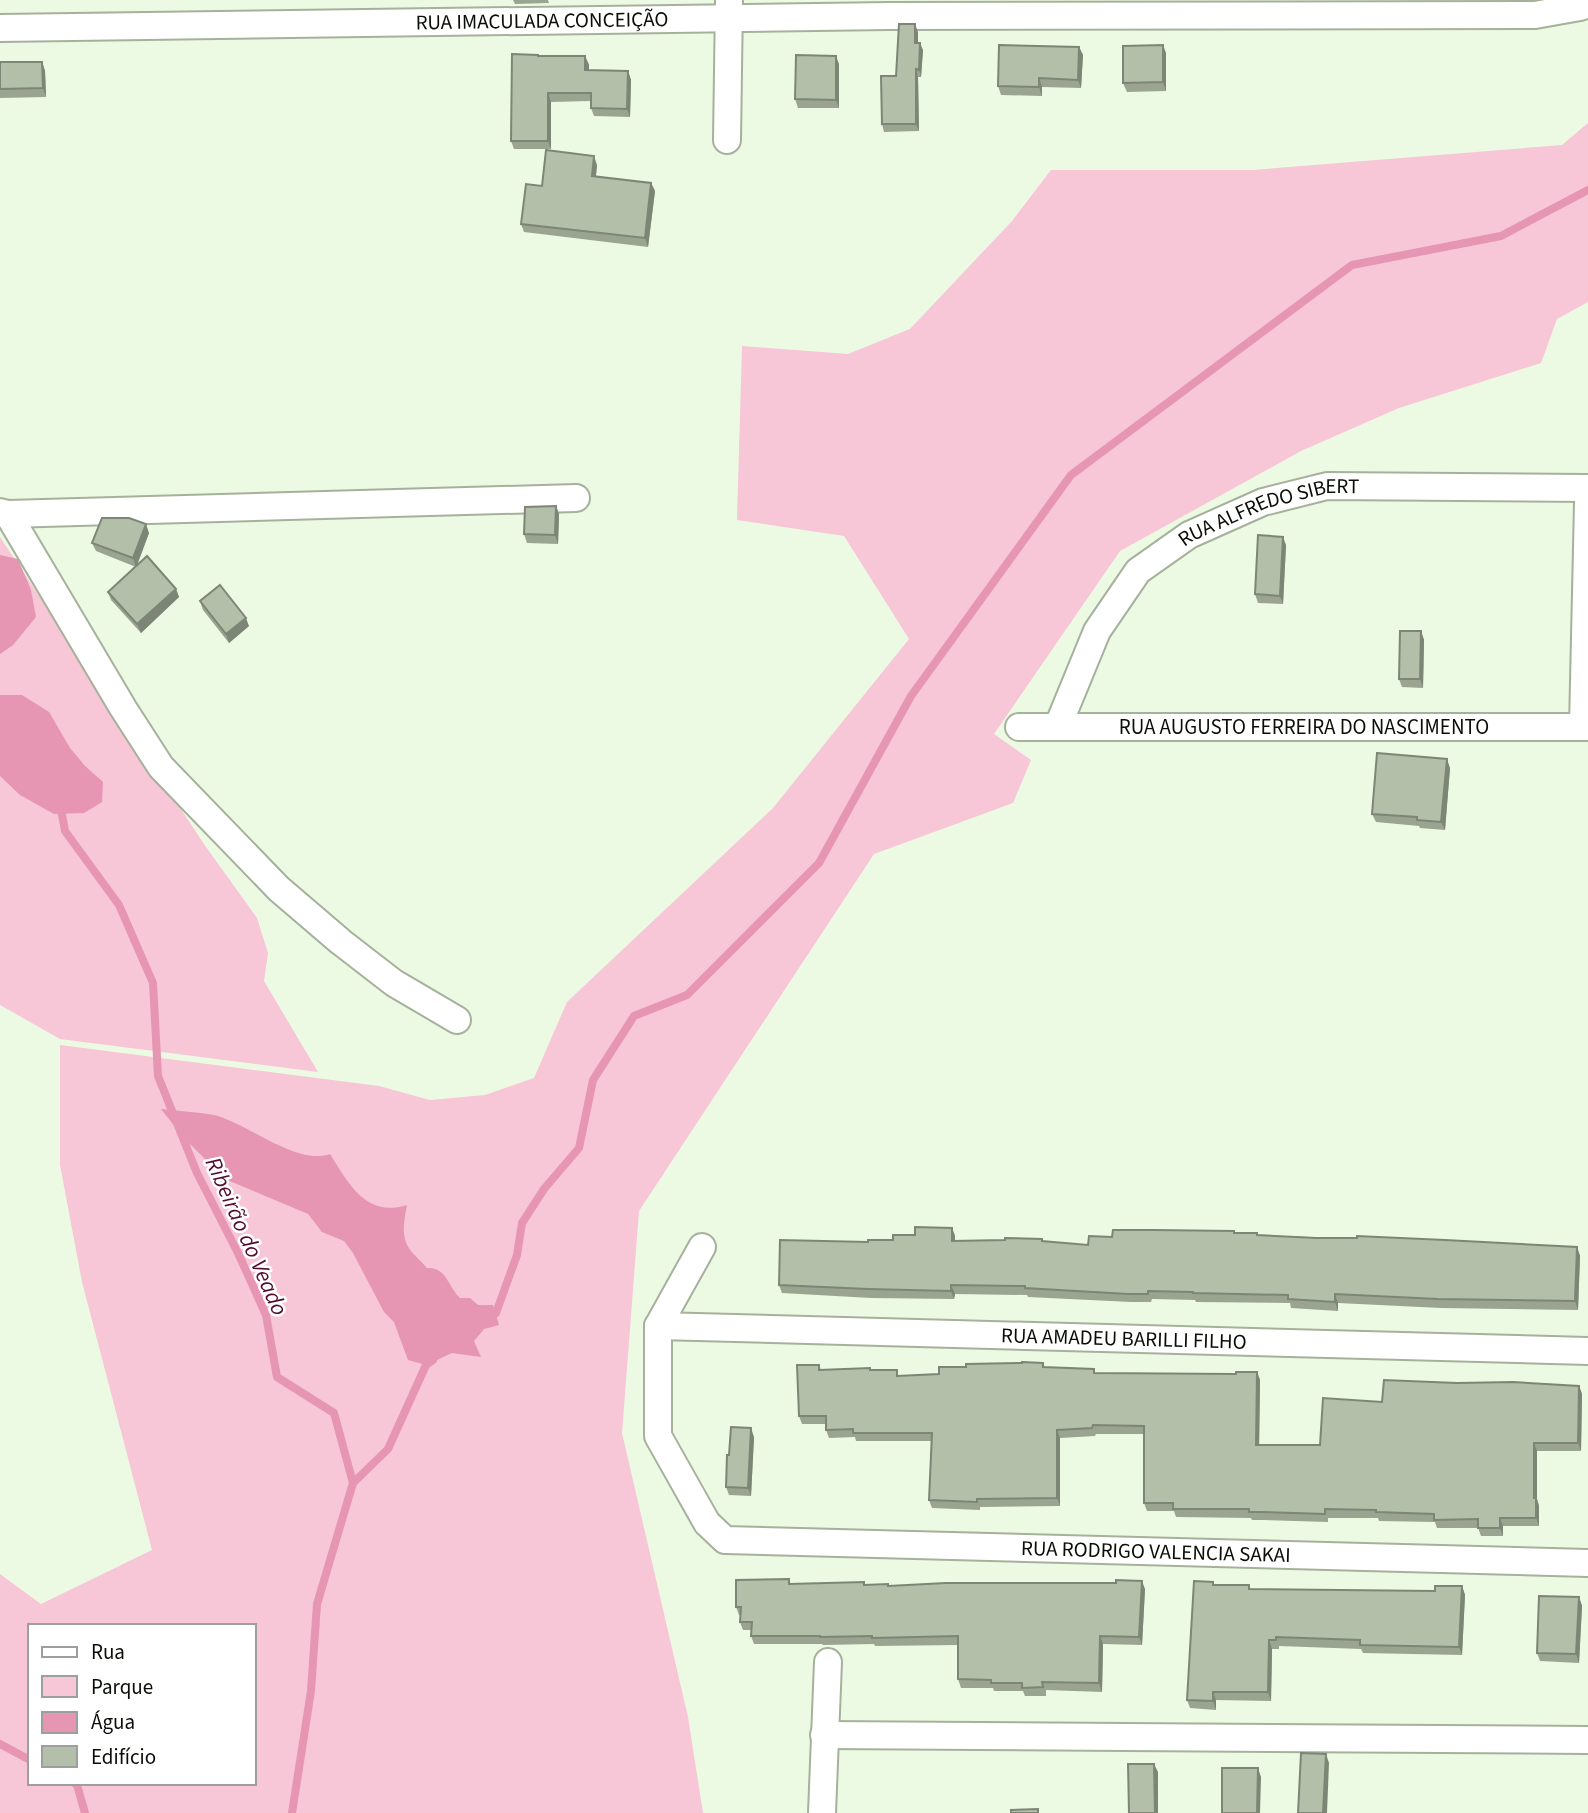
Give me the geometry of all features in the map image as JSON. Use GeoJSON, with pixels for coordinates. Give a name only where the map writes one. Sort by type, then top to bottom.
{"type":"FeatureCollection","features":[{"type":"Feature","properties":{"kind":"street","name":"RUA IMACULADA CONCEIÇÃO"},"geometry":{"type":"LineString","coordinates":[[0,28],[729,9],[1535,15],[1588,4]]}},
{"type":"Feature","properties":{"kind":"street"},"geometry":{"type":"LineString","coordinates":[[727,140],[729,9]]}},
{"type":"Feature","properties":{"kind":"street","name":"RUA ALFREDO SIBERT"},"geometry":{"type":"LineString","coordinates":[[1058,726],[1097,631],[1138,571],[1189,535],[1263,502],[1327,486],[1588,488]]}},
{"type":"Feature","properties":{"kind":"street"},"geometry":{"type":"LineString","coordinates":[[457,1020],[394,983],[279,889],[161,766],[4,513],[576,498]]}},
{"type":"Feature","properties":{"kind":"street"},"geometry":{"type":"LineString","coordinates":[[1586,727],[1588,503]]}},
{"type":"Feature","properties":{"kind":"street","name":"RUA AUGUSTO FERREIRA DO NASCIMENTO"},"geometry":{"type":"LineString","coordinates":[[1019,727],[1586,727]]}},
{"type":"Feature","properties":{"kind":"street"},"geometry":{"type":"LineString","coordinates":[[658,1326],[702,1247]]}},
{"type":"Feature","properties":{"kind":"street","name":"RUA AMADEU BARILLI FILHO"},"geometry":{"type":"LineString","coordinates":[[658,1326],[1588,1351]]}},
{"type":"Feature","properties":{"kind":"street","name":"RUA RODRIGO VALENCIA SAKAI"},"geometry":{"type":"LineString","coordinates":[[658,1326],[657,1436],[708,1523],[725,1540],[1588,1563]]}},
{"type":"Feature","properties":{"kind":"street"},"geometry":{"type":"LineString","coordinates":[[822,1813],[828,1662]]}},
{"type":"Feature","properties":{"kind":"street"},"geometry":{"type":"LineString","coordinates":[[824,1735],[1588,1740]]}},
{"type":"Feature","properties":{"kind":"green space"},"geometry":{"type":"Polygon","coordinates":[[[1588,123],[1588,302],[1557,319],[1541,363],[1399,408],[1301,451],[1120,551],[994,734],[1031,760],[1013,803],[874,854],[639,1211],[622,1433],[688,1717],[703,1813],[0,1813],[0,1574],[41,1604],[152,1550],[82,1282],[60,1165],[60,1045],[379,1086],[430,1100],[485,1095],[534,1078],[567,1002],[773,808],[909,639],[844,536],[737,520],[742,346],[848,354],[910,329],[1012,221],[1051,170],[1253,170],[1562,145],[1588,123]]]}},
{"type":"Feature","properties":{"kind":"green space"},"geometry":{"type":"Polygon","coordinates":[[[0,537],[206,847],[257,918],[268,953],[264,981],[318,1072],[60,1039],[0,1005],[0,537]]]}},
{"type":"Feature","properties":{"kind":"water"},"geometry":{"type":"Polygon","coordinates":[[[0,555],[18,559],[31,590],[36,617],[13,645],[0,654],[0,555]]]}},
{"type":"Feature","properties":{"kind":"water"},"geometry":{"type":"Polygon","coordinates":[[[0,695],[22,695],[49,712],[70,748],[103,782],[102,802],[84,813],[54,814],[20,795],[0,776],[0,695]]]}},
{"type":"Feature","properties":{"kind":"water"},"geometry":{"type":"Polygon","coordinates":[[[161,1109],[214,1115],[287,1149],[317,1156],[330,1154],[360,1196],[380,1207],[407,1205],[404,1235],[413,1253],[427,1268],[443,1274],[460,1298],[470,1298],[478,1305],[493,1305],[499,1325],[484,1329],[474,1341],[481,1357],[452,1353],[426,1365],[408,1360],[394,1322],[384,1312],[344,1241],[322,1232],[308,1214],[225,1179],[183,1137],[161,1109]]]}},
{"type":"Feature","properties":{"kind":"building"},"geometry":{"type":"Polygon","coordinates":[[[899,24],[915,24],[915,43],[920,43],[919,70],[916,69],[916,124],[882,124],[881,76],[896,76],[899,24]]]}},
{"type":"Feature","properties":{"kind":"building"},"geometry":{"type":"Polygon","coordinates":[[[999,45],[1079,47],[1078,80],[1039,78],[1039,87],[998,86],[999,45]]]}},
{"type":"Feature","properties":{"kind":"building"},"geometry":{"type":"Polygon","coordinates":[[[1163,45],[1163,82],[1123,83],[1123,46],[1163,45]]]}},
{"type":"Feature","properties":{"kind":"building"},"geometry":{"type":"Polygon","coordinates":[[[512,54],[585,56],[585,70],[628,71],[627,109],[591,108],[591,93],[548,93],[548,141],[511,141],[512,54]]]}},
{"type":"Feature","properties":{"kind":"building"},"geometry":{"type":"Polygon","coordinates":[[[796,55],[836,56],[836,100],[795,99],[796,55]]]}},
{"type":"Feature","properties":{"kind":"building"},"geometry":{"type":"Polygon","coordinates":[[[0,62],[42,62],[43,88],[0,89],[0,62]]]}},
{"type":"Feature","properties":{"kind":"building"},"geometry":{"type":"Polygon","coordinates":[[[546,150],[594,156],[592,176],[651,183],[645,238],[521,224],[526,184],[542,186],[546,150]]]}},
{"type":"Feature","properties":{"kind":"building"},"geometry":{"type":"Polygon","coordinates":[[[556,506],[555,535],[524,534],[525,507],[556,506]]]}},
{"type":"Feature","properties":{"kind":"building"},"geometry":{"type":"Polygon","coordinates":[[[102,518],[129,518],[146,524],[133,558],[92,543],[102,518]]]}},
{"type":"Feature","properties":{"kind":"building"},"geometry":{"type":"Polygon","coordinates":[[[1258,535],[1283,537],[1280,596],[1255,594],[1258,535]]]}},
{"type":"Feature","properties":{"kind":"building"},"geometry":{"type":"Polygon","coordinates":[[[147,556],[176,589],[137,624],[108,592],[147,556]]]}},
{"type":"Feature","properties":{"kind":"building"},"geometry":{"type":"Polygon","coordinates":[[[220,585],[246,618],[226,634],[200,601],[220,585]]]}},
{"type":"Feature","properties":{"kind":"building"},"geometry":{"type":"Polygon","coordinates":[[[1400,631],[1421,631],[1420,679],[1399,679],[1400,631]]]}},
{"type":"Feature","properties":{"kind":"building"},"geometry":{"type":"Polygon","coordinates":[[[1377,753],[1447,759],[1441,822],[1417,820],[1417,817],[1372,814],[1377,753]]]}},
{"type":"Feature","properties":{"kind":"building"},"geometry":{"type":"Polygon","coordinates":[[[915,1227],[952,1228],[952,1241],[1042,1239],[1088,1245],[1089,1236],[1112,1237],[1113,1230],[1154,1230],[1234,1231],[1316,1238],[1357,1236],[1577,1247],[1575,1301],[1335,1294],[1335,1302],[1288,1299],[1288,1295],[1148,1291],[1148,1294],[1128,1294],[1025,1286],[951,1285],[951,1291],[779,1285],[780,1240],[893,1240],[893,1235],[915,1235],[915,1227]]]}},
{"type":"Feature","properties":{"kind":"building"},"geometry":{"type":"Polygon","coordinates":[[[1043,1363],[1043,1367],[1094,1369],[1094,1373],[1257,1372],[1256,1445],[1320,1445],[1323,1398],[1382,1402],[1384,1380],[1579,1386],[1578,1443],[1534,1443],[1536,1518],[1500,1518],[1500,1528],[1478,1528],[1478,1519],[1434,1520],[1434,1514],[1325,1509],[1325,1514],[1249,1512],[1249,1509],[1173,1509],[1173,1503],[1144,1503],[1144,1426],[1093,1425],[1092,1428],[1057,1430],[1057,1498],[977,1499],[977,1502],[929,1500],[932,1433],[853,1433],[853,1429],[826,1430],[826,1416],[799,1416],[797,1365],[819,1365],[819,1370],[897,1370],[897,1376],[939,1374],[939,1367],[1043,1363]]]}},
{"type":"Feature","properties":{"kind":"building"},"geometry":{"type":"Polygon","coordinates":[[[731,1427],[751,1428],[748,1488],[726,1487],[731,1427]]]}},
{"type":"Feature","properties":{"kind":"building"},"geometry":{"type":"Polygon","coordinates":[[[789,1579],[789,1584],[864,1582],[864,1585],[888,1586],[1142,1581],[1139,1637],[1100,1636],[1099,1683],[1042,1682],[1043,1687],[1022,1688],[1022,1683],[958,1679],[958,1636],[751,1636],[752,1622],[740,1622],[741,1607],[736,1607],[736,1580],[789,1579]]]}},
{"type":"Feature","properties":{"kind":"building"},"geometry":{"type":"Polygon","coordinates":[[[1194,1581],[1213,1582],[1213,1585],[1249,1585],[1249,1589],[1435,1591],[1435,1586],[1462,1586],[1459,1647],[1360,1645],[1360,1640],[1276,1637],[1276,1640],[1269,1640],[1268,1692],[1213,1692],[1213,1701],[1187,1700],[1194,1581]]]}},
{"type":"Feature","properties":{"kind":"building"},"geometry":{"type":"Polygon","coordinates":[[[1539,1596],[1579,1597],[1576,1654],[1537,1653],[1539,1596]]]}},
{"type":"Feature","properties":{"kind":"building"},"geometry":{"type":"Polygon","coordinates":[[[1301,1753],[1326,1754],[1323,1813],[1298,1813],[1301,1753]]]}},
{"type":"Feature","properties":{"kind":"building"},"geometry":{"type":"Polygon","coordinates":[[[1128,1764],[1154,1764],[1155,1813],[1129,1813],[1128,1764]]]}},
{"type":"Feature","properties":{"kind":"building"},"geometry":{"type":"Polygon","coordinates":[[[1222,1768],[1258,1768],[1257,1813],[1222,1813],[1222,1768]]]}},
{"type":"Feature","properties":{"kind":"building"},"geometry":{"type":"Polygon","coordinates":[[[1038,1809],[1038,1813],[1011,1813],[1011,1810],[1038,1809]]]}},
{"type":"Feature","properties":{"kind":"waterway"},"geometry":{"type":"LineString","coordinates":[[488,1319],[496,1313],[517,1255],[522,1223],[544,1189],[579,1148],[593,1080],[634,1016],[687,995],[819,863],[911,696],[1071,475],[1352,265],[1501,236],[1588,190]]}},
{"type":"Feature","properties":{"kind":"waterway","name":"Ribeirão do Veado"},"geometry":{"type":"LineString","coordinates":[[60,804],[65,831],[119,905],[153,983],[158,1076],[197,1173],[266,1315],[277,1377],[334,1413],[353,1483],[317,1604],[311,1691],[292,1813]]}},
{"type":"Feature","properties":{"kind":"waterway"},"geometry":{"type":"LineString","coordinates":[[353,1483],[388,1449],[426,1365],[433,1360]]}},
{"type":"Feature","properties":{"kind":"waterway"},"geometry":{"type":"LineString","coordinates":[[0,1744],[28,1759]]}},
{"type":"Feature","properties":{"kind":"waterway"},"geometry":{"type":"LineString","coordinates":[[77,1785],[85,1813]]}}]}
